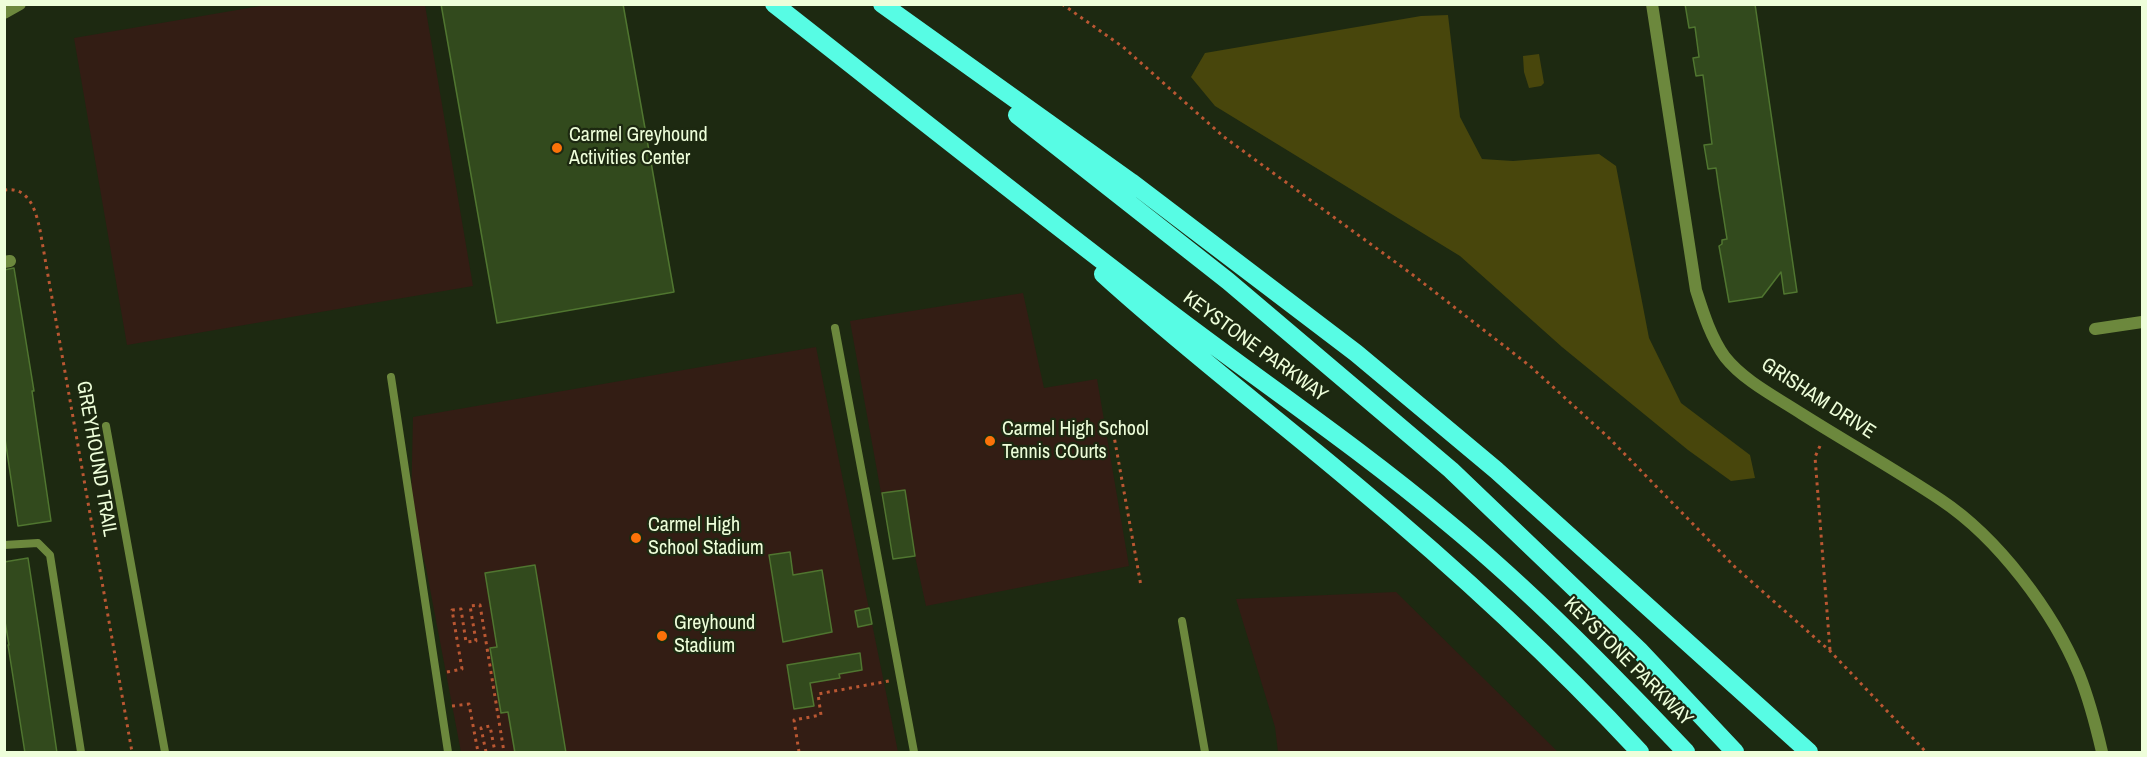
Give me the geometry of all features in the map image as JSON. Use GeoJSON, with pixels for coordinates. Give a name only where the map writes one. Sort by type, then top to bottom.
{"type":"FeatureCollection","features":[{"type":"Feature","properties":{"kind":"highway","name":"KEYSTONE PARKWAY"},"geometry":{"type":"LineString","coordinates":[[774,4],[1181,321],[1358,451],[1453,526],[1590,653],[1686,753]]}},
{"type":"Feature","properties":{"kind":"highway","name":"KEYSTONE PARKWAY"},"geometry":{"type":"LineString","coordinates":[[875,4],[1212,267],[1403,428],[1451,470],[1592,604],[1684,697],[1735,753]]}},
{"type":"Feature","properties":{"kind":"highway"},"geometry":{"type":"LineString","coordinates":[[882,4],[1131,182],[1383,375],[1496,470],[1809,753]]}},
{"type":"Feature","properties":{"kind":"highway"},"geometry":{"type":"LineString","coordinates":[[999,181],[1147,314],[1352,482],[1455,570],[1548,658],[1640,753]]}},
{"type":"Feature","properties":{"kind":"street"},"geometry":{"type":"LineString","coordinates":[[4,13],[20,4]]}},
{"type":"Feature","properties":{"kind":"street","name":"GRISHAM DRIVE"},"geometry":{"type":"LineString","coordinates":[[1653,4],[1696,290],[1706,318],[1725,357],[1762,389],[1942,501],[1972,525],[2018,574],[2062,640],[2078,673],[2090,706],[2102,753]]}},
{"type":"Feature","properties":{"kind":"street"},"geometry":{"type":"LineString","coordinates":[[2095,329],[2142,322]]}},
{"type":"Feature","properties":{"kind":"lane"},"geometry":{"type":"LineString","coordinates":[[835,328],[914,753]]}},
{"type":"Feature","properties":{"kind":"lane"},"geometry":{"type":"LineString","coordinates":[[391,377],[448,753]]}},
{"type":"Feature","properties":{"kind":"lane"},"geometry":{"type":"LineString","coordinates":[[106,426],[165,753]]}},
{"type":"Feature","properties":{"kind":"lane"},"geometry":{"type":"LineString","coordinates":[[4,545],[38,543],[50,555],[81,753]]}},
{"type":"Feature","properties":{"kind":"lane"},"geometry":{"type":"LineString","coordinates":[[1182,621],[1205,753]]}},
{"type":"Feature","properties":{"kind":"path"},"geometry":{"type":"LineString","coordinates":[[1062,4],[1122,47],[1224,137],[1413,274],[1530,366],[1610,438],[1735,567],[1830,651],[1926,753]]}},
{"type":"Feature","properties":{"kind":"path","name":"GREYHOUND TRAIL"},"geometry":{"type":"LineString","coordinates":[[4,190],[10,189],[24,195],[35,207],[132,753]]}},
{"type":"Feature","properties":{"kind":"path"},"geometry":{"type":"LineString","coordinates":[[1112,425],[1142,586]]}},
{"type":"Feature","properties":{"kind":"path"},"geometry":{"type":"LineString","coordinates":[[1820,446],[1815,457],[1830,651]]}},
{"type":"Feature","properties":{"kind":"path"},"geometry":{"type":"LineString","coordinates":[[462,669],[452,610],[461,609],[466,642],[476,641],[470,606],[480,604],[504,753]]}},
{"type":"Feature","properties":{"kind":"path"},"geometry":{"type":"LineString","coordinates":[[799,753],[794,720],[821,715],[818,694],[900,679]]}},
{"type":"Feature","properties":{"kind":"path"},"geometry":{"type":"LineString","coordinates":[[469,704],[477,753]]}},
{"type":"Feature","properties":{"kind":"path"},"geometry":{"type":"LineString","coordinates":[[486,753],[482,728],[490,726],[495,753]]}},
{"type":"Feature","properties":{"kind":"shaded area"},"geometry":{"type":"Polygon","coordinates":[[[272,4],[425,5],[473,286],[127,345],[74,38],[272,4]]]}},
{"type":"Feature","properties":{"kind":"shaded area"},"geometry":{"type":"Polygon","coordinates":[[[1448,15],[1460,117],[1482,159],[1513,161],[1599,154],[1616,166],[1649,338],[1681,403],[1750,455],[1755,478],[1731,481],[1688,450],[1562,347],[1460,256],[1215,106],[1191,77],[1205,53],[1421,16],[1448,15]]]}},
{"type":"Feature","properties":{"kind":"shaded area"},"geometry":{"type":"Polygon","coordinates":[[[1539,54],[1544,83],[1541,86],[1529,88],[1524,72],[1523,56],[1539,54]]]}},
{"type":"Feature","properties":{"kind":"shaded area","name":"Carmel High School Tennis COurts"},"geometry":{"type":"Polygon","coordinates":[[[1023,293],[1044,388],[1097,379],[1129,566],[926,606],[915,556],[893,559],[850,321],[1023,293]]]}},
{"type":"Feature","properties":{"kind":"shaded area","name":"Carmel High School Stadium"},"geometry":{"type":"Polygon","coordinates":[[[816,347],[898,752],[461,752],[426,568],[411,508],[413,417],[816,347]]]}},
{"type":"Feature","properties":{"kind":"shaded area"},"geometry":{"type":"Polygon","coordinates":[[[1396,592],[1558,752],[1278,752],[1275,727],[1236,599],[1396,592]]]}},
{"type":"Feature","properties":{"kind":"building","name":"Carmel Greyhound Activities Center"},"geometry":{"type":"Polygon","coordinates":[[[441,4],[623,4],[674,292],[497,323],[441,4]]]}},
{"type":"Feature","properties":{"kind":"building"},"geometry":{"type":"Polygon","coordinates":[[[1685,4],[1755,4],[1797,292],[1784,294],[1781,272],[1762,297],[1729,302],[1719,246],[1722,240],[1727,239],[1716,168],[1708,169],[1704,145],[1712,144],[1703,75],[1696,76],[1693,58],[1699,57],[1695,27],[1689,28],[1685,4]]]}},
{"type":"Feature","properties":{"kind":"building"},"geometry":{"type":"Polygon","coordinates":[[[14,268],[34,391],[32,391],[51,521],[18,526],[4,432],[4,270],[14,268]]]}},
{"type":"Feature","properties":{"kind":"building"},"geometry":{"type":"Polygon","coordinates":[[[905,490],[915,556],[893,559],[882,493],[905,490]]]}},
{"type":"Feature","properties":{"kind":"building"},"geometry":{"type":"Polygon","coordinates":[[[790,552],[793,575],[822,570],[832,632],[783,642],[769,555],[790,552]]]}},
{"type":"Feature","properties":{"kind":"building"},"geometry":{"type":"Polygon","coordinates":[[[28,558],[57,753],[25,753],[8,645],[4,616],[4,562],[28,558]]]}},
{"type":"Feature","properties":{"kind":"building"},"geometry":{"type":"Polygon","coordinates":[[[535,565],[566,753],[515,753],[508,712],[501,713],[490,648],[497,647],[485,573],[535,565]]]}},
{"type":"Feature","properties":{"kind":"building"},"geometry":{"type":"Polygon","coordinates":[[[869,608],[872,624],[858,627],[855,611],[869,608]]]}},
{"type":"Feature","properties":{"kind":"building"},"geometry":{"type":"Polygon","coordinates":[[[860,653],[862,670],[839,674],[840,678],[810,683],[814,706],[794,709],[787,665],[860,653]]]}},
{"type":"Feature","properties":{"kind":"place","name":"Carmel Greyhound Activities Center"},"geometry":{"type":"Point","coordinates":[557,148]}},
{"type":"Feature","properties":{"kind":"place","name":"Carmel High School Tennis COurts"},"geometry":{"type":"Point","coordinates":[990,441]}},
{"type":"Feature","properties":{"kind":"place","name":"Carmel High School Stadium"},"geometry":{"type":"Point","coordinates":[636,538]}},
{"type":"Feature","properties":{"kind":"place","name":"Greyhound Stadium"},"geometry":{"type":"Point","coordinates":[662,636]}}]}
